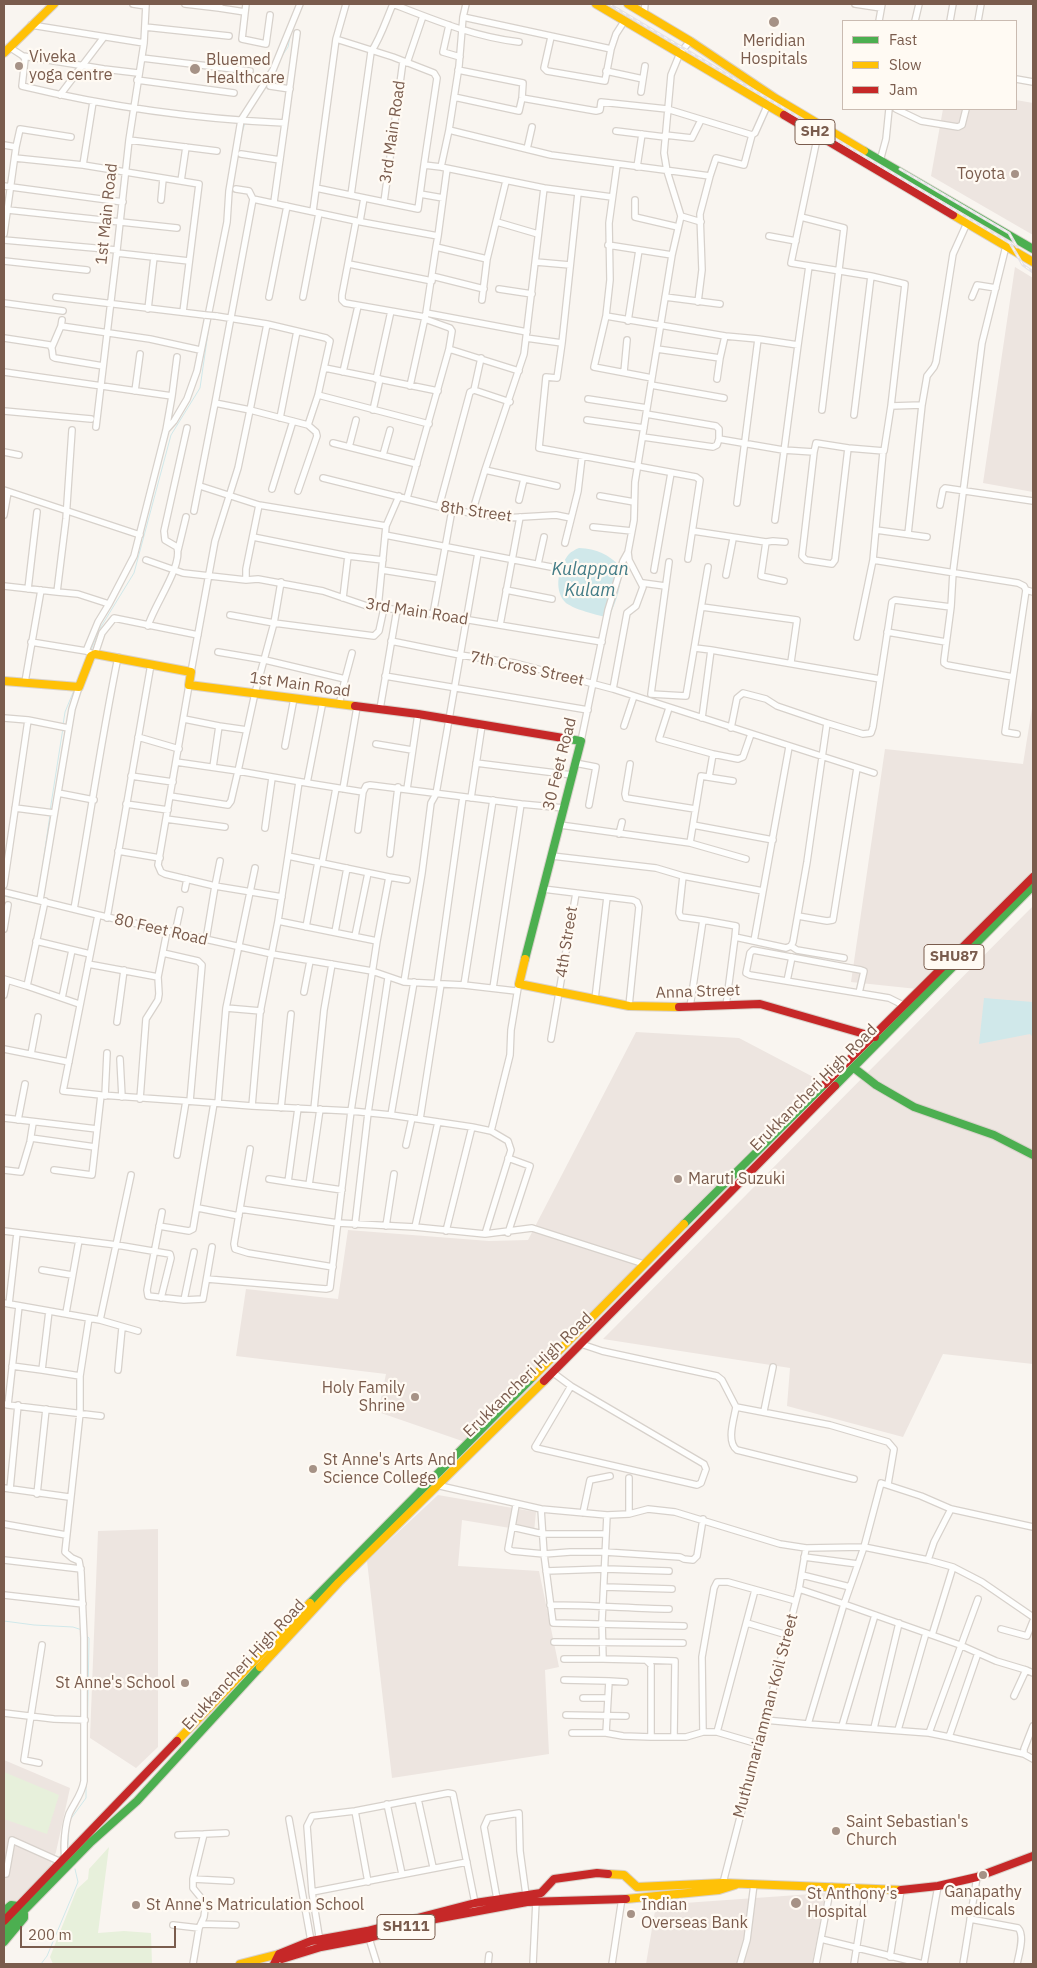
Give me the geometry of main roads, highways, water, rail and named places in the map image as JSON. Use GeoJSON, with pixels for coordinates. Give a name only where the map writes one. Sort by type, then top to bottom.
{"type":"FeatureCollection","features":[{"type":"Feature","properties":{"kind":"main road"},"geometry":{"type":"LineString","coordinates":[[7,50],[54,4]]}},
{"type":"Feature","properties":{"kind":"main road","name":"SH2"},"geometry":{"type":"LineString","coordinates":[[596,4],[1033,262]]}},
{"type":"Feature","properties":{"kind":"main road","name":"SH2"},"geometry":{"type":"LineString","coordinates":[[628,4],[690,41],[775,98],[1033,249]]}},
{"type":"Feature","properties":{"kind":"main road","name":"1st Main Road"},"geometry":{"type":"LineString","coordinates":[[4,681],[76,687],[91,653],[191,672],[190,685],[323,701],[339,705],[380,708],[581,741]]}},
{"type":"Feature","properties":{"kind":"main road","name":"30 Feet Road"},"geometry":{"type":"LineString","coordinates":[[518,988],[581,741]]}},
{"type":"Feature","properties":{"kind":"main road","name":"SHU87"},"geometry":{"type":"LineString","coordinates":[[65,1860],[88,1840],[387,1530],[530,1388],[644,1264],[1033,877]]}},
{"type":"Feature","properties":{"kind":"main road","name":"Erukkancheri High Road"},"geometry":{"type":"LineString","coordinates":[[22,1908],[65,1860],[136,1801],[387,1530],[436,1485],[530,1388],[552,1372],[581,1344],[1033,886]]}},
{"type":"Feature","properties":{"kind":"main road","name":"Anna Street"},"geometry":{"type":"LineString","coordinates":[[518,988],[559,991],[629,1006],[690,1008],[760,1004],[874,1037]]}},
{"type":"Feature","properties":{"kind":"main road"},"geometry":{"type":"LineString","coordinates":[[854,1068],[876,1085],[914,1107],[994,1135],[1033,1155]]}},
{"type":"Feature","properties":{"kind":"main road"},"geometry":{"type":"LineString","coordinates":[[740,1884],[901,1890],[938,1886],[976,1877],[1031,1858]]}},
{"type":"Feature","properties":{"kind":"main road","name":"SH111"},"geometry":{"type":"LineString","coordinates":[[368,1934],[428,1914],[475,1903],[541,1893],[554,1879],[597,1873],[624,1875],[637,1887],[740,1884]]}},
{"type":"Feature","properties":{"kind":"main road","name":"SH111"},"geometry":{"type":"LineString","coordinates":[[279,1954],[317,1942],[368,1934],[476,1910],[546,1900],[632,1898],[719,1890],[740,1884]]}},
{"type":"Feature","properties":{"kind":"main road"},"geometry":{"type":"LineString","coordinates":[[4,1911],[11,1905],[22,1908],[24,1918],[4,1942]]}},
{"type":"Feature","properties":{"kind":"main road","name":"SHU87"},"geometry":{"type":"LineString","coordinates":[[4,1921],[22,1908]]}},
{"type":"Feature","properties":{"kind":"main road","name":"SHU87"},"geometry":{"type":"LineString","coordinates":[[4,1931],[22,1908]]}},
{"type":"Feature","properties":{"kind":"main road","name":"SH111"},"geometry":{"type":"LineString","coordinates":[[280,1964],[283,1958],[317,1942]]}},
{"type":"Feature","properties":{"kind":"main road"},"geometry":{"type":"LineString","coordinates":[[240,1964],[279,1954]]}},
{"type":"Feature","properties":{"kind":"main road"},"geometry":{"type":"LineString","coordinates":[[274,1964],[279,1954]]}},
{"type":"Feature","properties":{"kind":"water","name":"Kulappan Kulam"},"geometry":{"type":"Polygon","coordinates":[[[579,548],[602,553],[621,567],[621,580],[609,617],[573,607],[561,597],[558,584],[562,565],[569,554],[579,548]]]}},
{"type":"Feature","properties":{"kind":"water"},"geometry":{"type":"Polygon","coordinates":[[[984,998],[1033,1002],[1033,1037],[1030,1034],[979,1044],[984,998]]]}},
{"type":"Feature","properties":{"kind":"waterway"},"geometry":{"type":"LineString","coordinates":[[282,56],[288,47],[291,32]]}},
{"type":"Feature","properties":{"kind":"waterway"},"geometry":{"type":"LineString","coordinates":[[242,133],[245,123]]}},
{"type":"Feature","properties":{"kind":"waterway"},"geometry":{"type":"LineString","coordinates":[[91,650],[99,630],[134,573],[171,435],[200,388],[209,326]]}},
{"type":"Feature","properties":{"kind":"waterway"},"geometry":{"type":"LineString","coordinates":[[63,725],[65,712],[74,690]]}},
{"type":"Feature","properties":{"kind":"waterway"},"geometry":{"type":"LineString","coordinates":[[50,811],[63,728]]}},
{"type":"Feature","properties":{"kind":"waterway"},"geometry":{"type":"LineString","coordinates":[[39,890],[50,815]]}},
{"type":"Feature","properties":{"kind":"waterway"},"geometry":{"type":"LineString","coordinates":[[4,896],[35,903]]}},
{"type":"Feature","properties":{"kind":"waterway"},"geometry":{"type":"LineString","coordinates":[[4,1621],[73,1627],[82,1630]]}},
{"type":"Feature","properties":{"kind":"waterway"},"geometry":{"type":"LineString","coordinates":[[86,1635],[89,1638],[87,1755]]}},
{"type":"Feature","properties":{"kind":"waterway"},"geometry":{"type":"LineString","coordinates":[[70,1820],[86,1798],[86,1784]]}},
{"type":"Feature","properties":{"kind":"waterway"},"geometry":{"type":"LineString","coordinates":[[68,1845],[69,1826]]}},
{"type":"Feature","properties":{"kind":"waterway"},"geometry":{"type":"LineString","coordinates":[[41,1964],[47,1956],[78,1882],[75,1869]]}},
{"type":"Feature","properties":{"kind":"railway"},"geometry":{"type":"LineString","coordinates":[[609,4],[1010,243],[1023,265],[1033,272]]}},
{"type":"Feature","properties":{"kind":"railway"},"geometry":{"type":"LineString","coordinates":[[900,169],[1009,233],[1017,247]]}},
{"type":"Feature","properties":{"kind":"place","name":"Meridian Hospitals"},"geometry":{"type":"Point","coordinates":[774,22]}},
{"type":"Feature","properties":{"kind":"place","name":"Viveka yoga centre"},"geometry":{"type":"Point","coordinates":[19,66]}},
{"type":"Feature","properties":{"kind":"place","name":"Bluemed Healthcare"},"geometry":{"type":"Point","coordinates":[195,69]}},
{"type":"Feature","properties":{"kind":"place","name":"Toyota"},"geometry":{"type":"Point","coordinates":[1015,174]}},
{"type":"Feature","properties":{"kind":"place","name":"Maruti Suzuki"},"geometry":{"type":"Point","coordinates":[678,1179]}},
{"type":"Feature","properties":{"kind":"place","name":"Holy Family Shrine"},"geometry":{"type":"Point","coordinates":[415,1397]}},
{"type":"Feature","properties":{"kind":"place","name":"St Anne's Arts And Science College"},"geometry":{"type":"Point","coordinates":[313,1469]}},
{"type":"Feature","properties":{"kind":"place","name":"St Anne's School"},"geometry":{"type":"Point","coordinates":[185,1683]}},
{"type":"Feature","properties":{"kind":"place","name":"Saint Sebastian's Church"},"geometry":{"type":"Point","coordinates":[836,1831]}},
{"type":"Feature","properties":{"kind":"place","name":"Ganapathy medicals"},"geometry":{"type":"Point","coordinates":[983,1875]}},
{"type":"Feature","properties":{"kind":"place","name":"St Anthony's Hospital"},"geometry":{"type":"Point","coordinates":[796,1903]}},
{"type":"Feature","properties":{"kind":"place","name":"St Anne's Matriculation School"},"geometry":{"type":"Point","coordinates":[136,1905]}},
{"type":"Feature","properties":{"kind":"place","name":"Indian Overseas Bank"},"geometry":{"type":"Point","coordinates":[631,1914]}}]}
